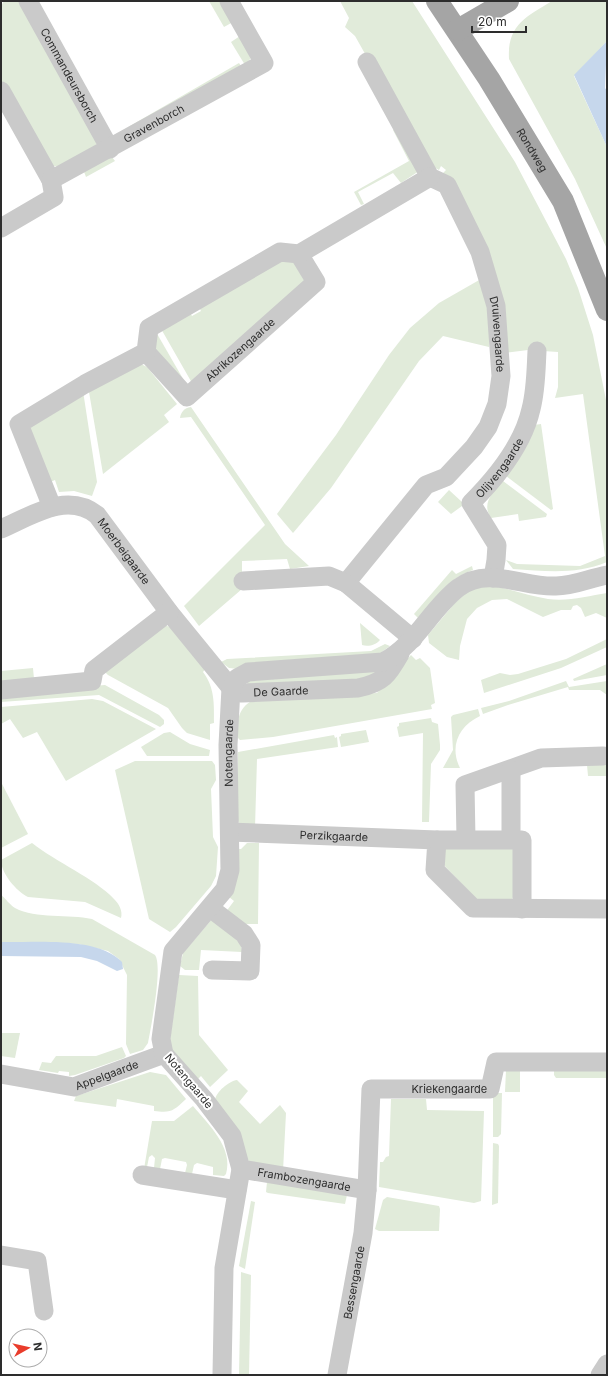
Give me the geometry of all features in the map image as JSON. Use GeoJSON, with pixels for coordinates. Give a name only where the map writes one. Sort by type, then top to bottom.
{"type":"FeatureCollection","features":[{"type":"Feature","properties":{"kind":"main road","name":"Rondweg"},"geometry":{"type":"LineString","coordinates":[[437,1],[458,30],[563,201],[607,310]]}},
{"type":"Feature","properties":{"kind":"main road"},"geometry":{"type":"LineString","coordinates":[[458,30],[508,1]]}},
{"type":"Feature","properties":{"kind":"street","name":"Commandeursborch"},"geometry":{"type":"LineString","coordinates":[[28,1],[110,149]]}},
{"type":"Feature","properties":{"kind":"street","name":"Gravenborch"},"geometry":{"type":"LineString","coordinates":[[51,180],[110,149],[264,63],[229,1]]}},
{"type":"Feature","properties":{"kind":"street"},"geometry":{"type":"LineString","coordinates":[[52,507],[19,424],[85,384],[146,352],[149,328],[280,252],[299,254],[430,177],[367,62]]}},
{"type":"Feature","properties":{"kind":"street"},"geometry":{"type":"LineString","coordinates":[[1,92],[51,180],[54,197],[1,228]]}},
{"type":"Feature","properties":{"kind":"street","name":"Druivengaarde"},"geometry":{"type":"LineString","coordinates":[[346,582],[426,485],[446,477],[474,447],[488,427],[497,404],[501,376],[496,306],[480,252],[447,185],[430,177]]}},
{"type":"Feature","properties":{"kind":"street","name":"Abrikozengaarde"},"geometry":{"type":"LineString","coordinates":[[146,352],[187,397],[316,282],[299,254]]}},
{"type":"Feature","properties":{"kind":"street","name":"Olijvengaarde"},"geometry":{"type":"LineString","coordinates":[[493,578],[497,545],[471,503],[486,488],[515,451],[531,410],[537,351]]}},
{"type":"Feature","properties":{"kind":"street","name":"Moerbeigaarde"},"geometry":{"type":"LineString","coordinates":[[1,529],[52,507],[69,504],[90,510],[97,515],[169,612],[231,688]]}},
{"type":"Feature","properties":{"kind":"street","name":"De Gaarde"},"geometry":{"type":"LineString","coordinates":[[231,688],[237,678],[248,672],[383,662],[407,645],[459,587],[471,581],[493,578],[556,586],[607,575]]}},
{"type":"Feature","properties":{"kind":"street"},"geometry":{"type":"LineString","coordinates":[[243,581],[329,576],[346,582],[407,645]]}},
{"type":"Feature","properties":{"kind":"street"},"geometry":{"type":"LineString","coordinates":[[1,690],[92,681],[94,670],[169,612]]}},
{"type":"Feature","properties":{"kind":"street","name":"Notengaarde"},"geometry":{"type":"LineString","coordinates":[[222,1375],[224,1268],[241,1169],[232,1136],[204,1099],[164,1054],[161,1039],[173,951],[224,890],[230,870],[228,745],[231,688]]}},
{"type":"Feature","properties":{"kind":"street"},"geometry":{"type":"LineString","coordinates":[[466,839],[465,785],[511,770],[541,758],[603,756]]}},
{"type":"Feature","properties":{"kind":"street"},"geometry":{"type":"LineString","coordinates":[[511,770],[511,839],[522,840],[522,909]]}},
{"type":"Feature","properties":{"kind":"street","name":"Perzikgaarde"},"geometry":{"type":"LineString","coordinates":[[230,832],[437,840],[511,839]]}},
{"type":"Feature","properties":{"kind":"street"},"geometry":{"type":"LineString","coordinates":[[437,840],[435,870],[473,908],[607,909]]}},
{"type":"Feature","properties":{"kind":"street"},"geometry":{"type":"LineString","coordinates":[[210,908],[244,934],[251,945],[250,971],[212,970]]}},
{"type":"Feature","properties":{"kind":"street","name":"Appelgaarde"},"geometry":{"type":"LineString","coordinates":[[1,1074],[74,1087],[164,1054]]}},
{"type":"Feature","properties":{"kind":"street","name":"Kriekengaarde"},"geometry":{"type":"LineString","coordinates":[[367,1190],[371,1089],[490,1090],[496,1062],[607,1062]]}},
{"type":"Feature","properties":{"kind":"street","name":"Frambozengaarde"},"geometry":{"type":"LineString","coordinates":[[241,1169],[367,1190]]}},
{"type":"Feature","properties":{"kind":"street"},"geometry":{"type":"LineString","coordinates":[[142,1175],[237,1190]]}},
{"type":"Feature","properties":{"kind":"street","name":"Bessengaarde"},"geometry":{"type":"LineString","coordinates":[[337,1375],[363,1233],[367,1190]]}},
{"type":"Feature","properties":{"kind":"street"},"geometry":{"type":"LineString","coordinates":[[1,1255],[37,1261],[44,1310]]}},
{"type":"Feature","properties":{"kind":"street"},"geometry":{"type":"LineString","coordinates":[[600,1375],[607,1364]]}},
{"type":"Feature","properties":{"kind":"green space"},"geometry":{"type":"Polygon","coordinates":[[[4,1],[23,1],[98,139],[96,145],[61,167],[53,166],[1,83],[1,6],[4,1]]]}},
{"type":"Feature","properties":{"kind":"green space"},"geometry":{"type":"Polygon","coordinates":[[[209,1],[224,1],[233,22],[224,27],[209,1]]]}},
{"type":"Feature","properties":{"kind":"green space"},"geometry":{"type":"Polygon","coordinates":[[[340,1],[412,1],[515,162],[566,259],[578,288],[593,335],[607,405],[607,562],[584,569],[549,571],[513,569],[506,560],[517,564],[580,566],[605,556],[583,394],[555,398],[558,387],[558,352],[528,350],[504,353],[504,338],[443,173],[446,170],[441,166],[439,170],[425,160],[355,36],[345,27],[349,18],[340,1]]]}},
{"type":"Feature","properties":{"kind":"green space"},"geometry":{"type":"Polygon","coordinates":[[[552,1],[607,1],[607,41],[574,76],[607,147],[607,249],[575,179],[509,59],[511,38],[520,23],[526,17],[552,1]]]}},
{"type":"Feature","properties":{"kind":"green space"},"geometry":{"type":"Polygon","coordinates":[[[240,36],[251,58],[245,65],[231,42],[240,36]]]}},
{"type":"Feature","properties":{"kind":"green space"},"geometry":{"type":"Polygon","coordinates":[[[239,63],[243,69],[123,130],[239,63]]]}},
{"type":"Feature","properties":{"kind":"green space"},"geometry":{"type":"Polygon","coordinates":[[[396,128],[419,171],[401,183],[393,173],[358,192],[364,204],[361,205],[354,192],[409,161],[393,130],[396,128]]]}},
{"type":"Feature","properties":{"kind":"green space"},"geometry":{"type":"Polygon","coordinates":[[[112,157],[115,161],[86,177],[83,169],[112,157]]]}},
{"type":"Feature","properties":{"kind":"green space"},"geometry":{"type":"Polygon","coordinates":[[[282,259],[294,260],[304,278],[304,282],[192,383],[160,327],[189,311],[192,316],[201,311],[198,305],[282,259]]]}},
{"type":"Feature","properties":{"kind":"green space"},"geometry":{"type":"Polygon","coordinates":[[[481,279],[490,312],[489,347],[443,336],[419,361],[331,488],[293,533],[277,514],[336,435],[389,355],[410,328],[439,303],[481,279]]]}},
{"type":"Feature","properties":{"kind":"green space"},"geometry":{"type":"Polygon","coordinates":[[[156,332],[186,384],[152,346],[156,332]]]}},
{"type":"Feature","properties":{"kind":"green space"},"geometry":{"type":"Polygon","coordinates":[[[141,364],[147,367],[177,404],[164,415],[169,422],[103,474],[89,392],[141,364]]]}},
{"type":"Feature","properties":{"kind":"green space"},"geometry":{"type":"Polygon","coordinates":[[[83,391],[97,482],[92,496],[74,491],[59,492],[55,480],[48,483],[30,429],[35,420],[83,391]]]}},
{"type":"Feature","properties":{"kind":"green space"},"geometry":{"type":"Polygon","coordinates":[[[191,407],[285,544],[309,566],[290,569],[287,559],[242,561],[242,589],[199,626],[184,606],[265,525],[191,417],[180,418],[181,414],[186,408],[191,407]]]}},
{"type":"Feature","properties":{"kind":"green space"},"geometry":{"type":"Polygon","coordinates":[[[541,424],[553,509],[551,510],[506,476],[534,425],[541,424]]]}},
{"type":"Feature","properties":{"kind":"green space"},"geometry":{"type":"Polygon","coordinates":[[[503,481],[547,514],[546,517],[519,521],[518,514],[491,518],[488,513],[488,503],[492,494],[503,481]]]}},
{"type":"Feature","properties":{"kind":"green space"},"geometry":{"type":"Polygon","coordinates":[[[449,490],[462,502],[462,506],[451,514],[438,502],[449,490]]]}},
{"type":"Feature","properties":{"kind":"green space"},"geometry":{"type":"Polygon","coordinates":[[[472,566],[473,570],[456,578],[442,590],[418,618],[414,614],[452,570],[456,574],[472,566]]]}},
{"type":"Feature","properties":{"kind":"green space"},"geometry":{"type":"Polygon","coordinates":[[[490,585],[555,600],[607,593],[607,618],[596,613],[585,617],[581,608],[577,605],[573,606],[571,610],[561,610],[543,617],[507,599],[492,600],[477,608],[467,619],[460,646],[459,660],[447,657],[429,643],[428,635],[454,604],[469,590],[490,585]]]}},
{"type":"Feature","properties":{"kind":"green space"},"geometry":{"type":"Polygon","coordinates":[[[360,623],[380,640],[372,645],[362,645],[360,623]]]}},
{"type":"Feature","properties":{"kind":"green space"},"geometry":{"type":"Polygon","coordinates":[[[163,626],[173,628],[206,668],[203,672],[210,684],[214,703],[214,723],[210,724],[210,740],[187,733],[168,708],[105,672],[163,626]]]}},
{"type":"Feature","properties":{"kind":"green space"},"geometry":{"type":"Polygon","coordinates":[[[607,639],[607,647],[561,668],[484,693],[481,680],[500,673],[510,675],[518,674],[566,659],[607,639]]]}},
{"type":"Feature","properties":{"kind":"green space"},"geometry":{"type":"Polygon","coordinates":[[[385,644],[390,646],[376,656],[238,669],[229,668],[221,662],[227,659],[371,651],[385,644]]]}},
{"type":"Feature","properties":{"kind":"green space"},"geometry":{"type":"Polygon","coordinates":[[[411,655],[416,660],[420,658],[430,668],[435,703],[431,705],[432,709],[273,737],[240,740],[237,737],[238,720],[241,711],[253,700],[377,693],[411,655]]]}},
{"type":"Feature","properties":{"kind":"green space"},"geometry":{"type":"Polygon","coordinates":[[[607,664],[607,675],[574,681],[573,679],[607,664]]]}},
{"type":"Feature","properties":{"kind":"green space"},"geometry":{"type":"Polygon","coordinates":[[[33,668],[34,679],[1,684],[1,671],[33,668]]]}},
{"type":"Feature","properties":{"kind":"green space"},"geometry":{"type":"Polygon","coordinates":[[[378,670],[365,680],[247,685],[248,677],[378,670]]]}},
{"type":"Feature","properties":{"kind":"green space"},"geometry":{"type":"Polygon","coordinates":[[[566,681],[569,687],[607,681],[607,695],[600,690],[569,690],[568,687],[483,714],[481,708],[509,701],[566,681]]]}},
{"type":"Feature","properties":{"kind":"green space"},"geometry":{"type":"Polygon","coordinates":[[[105,685],[159,715],[164,720],[164,724],[160,727],[99,695],[1,702],[1,694],[105,685]]]}},
{"type":"Feature","properties":{"kind":"green space"},"geometry":{"type":"Polygon","coordinates":[[[92,699],[103,701],[156,729],[66,781],[37,732],[23,738],[10,719],[1,724],[1,707],[92,699]]]}},
{"type":"Feature","properties":{"kind":"green space"},"geometry":{"type":"Polygon","coordinates":[[[478,709],[480,716],[466,725],[458,738],[456,752],[460,768],[443,768],[453,750],[451,717],[453,715],[478,709]]]}},
{"type":"Feature","properties":{"kind":"green space"},"geometry":{"type":"Polygon","coordinates":[[[431,718],[432,722],[438,724],[440,750],[431,764],[429,822],[422,822],[423,733],[399,737],[397,727],[399,726],[399,723],[431,718]]]}},
{"type":"Feature","properties":{"kind":"green space"},"geometry":{"type":"Polygon","coordinates":[[[366,730],[369,742],[341,747],[339,737],[341,734],[366,730]]]}},
{"type":"Feature","properties":{"kind":"green space"},"geometry":{"type":"Polygon","coordinates":[[[170,732],[190,744],[210,750],[209,756],[147,756],[141,747],[164,733],[170,732]]]}},
{"type":"Feature","properties":{"kind":"green space"},"geometry":{"type":"Polygon","coordinates":[[[334,735],[335,738],[337,737],[338,747],[257,759],[255,828],[240,824],[238,821],[238,752],[334,735]]]}},
{"type":"Feature","properties":{"kind":"green space"},"geometry":{"type":"Polygon","coordinates":[[[135,761],[212,761],[215,765],[216,780],[211,789],[213,837],[218,847],[216,876],[211,886],[170,932],[149,919],[115,770],[135,761]]]}},
{"type":"Feature","properties":{"kind":"green space"},"geometry":{"type":"Polygon","coordinates":[[[587,765],[607,765],[607,776],[588,776],[587,765]]]}},
{"type":"Feature","properties":{"kind":"green space"},"geometry":{"type":"Polygon","coordinates":[[[1,782],[28,834],[1,848],[1,782]]]}},
{"type":"Feature","properties":{"kind":"green space"},"geometry":{"type":"Polygon","coordinates":[[[32,843],[106,891],[119,905],[121,910],[121,918],[85,902],[28,897],[19,891],[6,876],[1,860],[32,843]]]}},
{"type":"Feature","properties":{"kind":"green space"},"geometry":{"type":"Polygon","coordinates":[[[247,843],[259,843],[258,924],[238,924],[225,913],[234,901],[229,897],[238,849],[241,849],[247,843]]]}},
{"type":"Feature","properties":{"kind":"green space"},"geometry":{"type":"Polygon","coordinates":[[[502,843],[515,850],[517,890],[512,899],[478,901],[441,862],[443,848],[502,843]]]}},
{"type":"Feature","properties":{"kind":"green space"},"geometry":{"type":"Polygon","coordinates":[[[1,895],[13,907],[33,914],[92,919],[155,955],[158,971],[156,997],[148,1043],[143,1050],[130,1054],[126,1044],[127,975],[119,959],[108,951],[78,944],[1,942],[1,895]]]}},
{"type":"Feature","properties":{"kind":"green space"},"geometry":{"type":"Polygon","coordinates":[[[213,918],[241,944],[242,952],[201,950],[199,970],[185,970],[180,966],[183,953],[213,918]]]}},
{"type":"Feature","properties":{"kind":"green space"},"geometry":{"type":"Polygon","coordinates":[[[179,975],[198,976],[199,1035],[228,1070],[210,1087],[201,1076],[197,1080],[172,1050],[170,1039],[179,975]]]}},
{"type":"Feature","properties":{"kind":"green space"},"geometry":{"type":"Polygon","coordinates":[[[1,1033],[20,1033],[15,1058],[1,1056],[1,1033]]]}},
{"type":"Feature","properties":{"kind":"green space"},"geometry":{"type":"Polygon","coordinates":[[[122,1047],[126,1056],[124,1058],[75,1075],[69,1076],[69,1072],[59,1071],[58,1073],[39,1070],[42,1062],[51,1063],[56,1056],[96,1056],[122,1047]]]}},
{"type":"Feature","properties":{"kind":"green space"},"geometry":{"type":"Polygon","coordinates":[[[607,1065],[607,1078],[556,1078],[554,1075],[554,1068],[607,1065]]]}},
{"type":"Feature","properties":{"kind":"green space"},"geometry":{"type":"Polygon","coordinates":[[[506,1070],[520,1071],[520,1092],[505,1092],[506,1070]]]}},
{"type":"Feature","properties":{"kind":"green space"},"geometry":{"type":"Polygon","coordinates":[[[150,1072],[166,1075],[186,1099],[175,1109],[165,1112],[154,1111],[154,1106],[117,1099],[116,1107],[74,1101],[76,1096],[150,1072]]]}},
{"type":"Feature","properties":{"kind":"green space"},"geometry":{"type":"Polygon","coordinates":[[[237,1080],[248,1091],[239,1102],[260,1124],[280,1105],[286,1113],[283,1171],[250,1163],[215,1100],[223,1087],[230,1082],[237,1080]]]}},
{"type":"Feature","properties":{"kind":"green space"},"geometry":{"type":"Polygon","coordinates":[[[497,1093],[502,1093],[501,1134],[498,1137],[493,1137],[493,1096],[497,1093]]]}},
{"type":"Feature","properties":{"kind":"green space"},"geometry":{"type":"Polygon","coordinates":[[[391,1099],[426,1099],[427,1110],[484,1111],[481,1201],[474,1203],[379,1187],[380,1162],[383,1162],[386,1157],[389,1156],[391,1099]]]}},
{"type":"Feature","properties":{"kind":"green space"},"geometry":{"type":"Polygon","coordinates":[[[193,1106],[218,1137],[223,1146],[227,1164],[226,1174],[224,1176],[213,1175],[213,1167],[197,1163],[194,1165],[192,1174],[185,1173],[187,1165],[186,1162],[165,1158],[162,1159],[160,1169],[154,1168],[155,1158],[152,1155],[149,1157],[147,1167],[144,1169],[152,1121],[174,1121],[193,1106]]]}},
{"type":"Feature","properties":{"kind":"green space"},"geometry":{"type":"Polygon","coordinates":[[[493,1143],[498,1144],[499,1146],[498,1203],[492,1205],[493,1143]]]}},
{"type":"Feature","properties":{"kind":"green space"},"geometry":{"type":"Polygon","coordinates":[[[267,1182],[347,1195],[345,1204],[268,1193],[266,1192],[267,1182]]]}},
{"type":"Feature","properties":{"kind":"green space"},"geometry":{"type":"Polygon","coordinates":[[[387,1197],[439,1206],[439,1231],[379,1231],[375,1229],[383,1200],[387,1197]]]}},
{"type":"Feature","properties":{"kind":"green space"},"geometry":{"type":"Polygon","coordinates":[[[251,1201],[255,1202],[245,1269],[239,1266],[251,1201]]]}},
{"type":"Feature","properties":{"kind":"green space"},"geometry":{"type":"Polygon","coordinates":[[[241,1272],[251,1275],[249,1375],[239,1375],[241,1272]]]}},
{"type":"Feature","properties":{"kind":"water"},"geometry":{"type":"Polygon","coordinates":[[[607,41],[605,88],[607,91],[607,147],[574,75],[607,41]]]}},
{"type":"Feature","properties":{"kind":"water"},"geometry":{"type":"Polygon","coordinates":[[[1,942],[65,943],[97,948],[111,954],[122,962],[123,969],[117,971],[97,961],[81,957],[1,956],[1,942]]]}}]}
